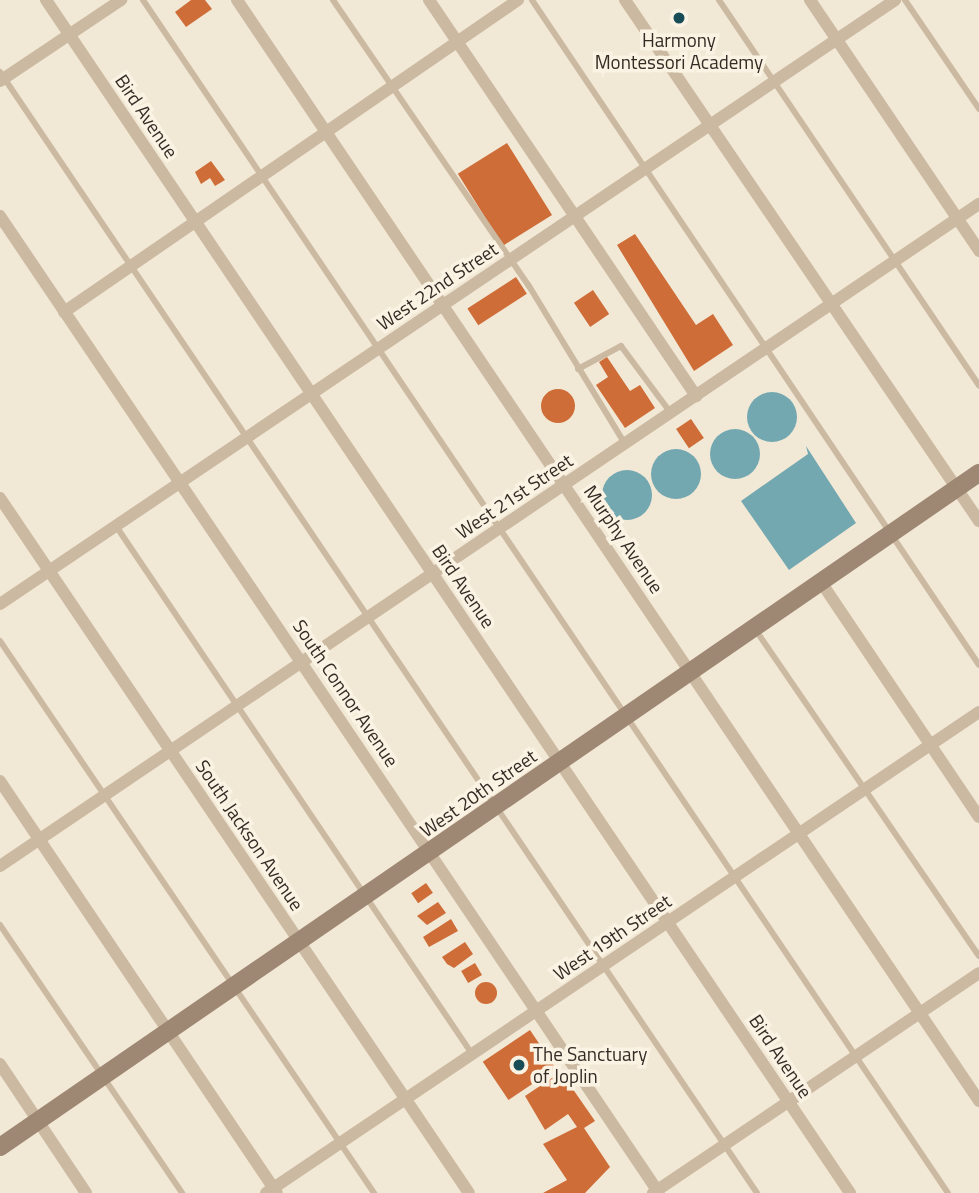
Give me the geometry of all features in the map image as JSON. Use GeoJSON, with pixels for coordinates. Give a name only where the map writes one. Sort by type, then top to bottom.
{"type":"FeatureCollection","features":[{"type":"Feature","properties":{"kind":"main road","name":"West 20th Street"},"geometry":{"type":"LineString","coordinates":[[0,1147],[979,473]]}},
{"type":"Feature","properties":{"kind":"street","name":"Bird Avenue"},"geometry":{"type":"LineString","coordinates":[[46,0],[850,1193]]}},
{"type":"Feature","properties":{"kind":"street"},"geometry":{"type":"LineString","coordinates":[[1,77],[121,0]]}},
{"type":"Feature","properties":{"kind":"street","name":"Murphy Avenue"},"geometry":{"type":"LineString","coordinates":[[237,0],[979,1101]]}},
{"type":"Feature","properties":{"kind":"street"},"geometry":{"type":"LineString","coordinates":[[429,0],[695,396]]}},
{"type":"Feature","properties":{"kind":"street"},"geometry":{"type":"LineString","coordinates":[[64,312],[518,0]]}},
{"type":"Feature","properties":{"kind":"street"},"geometry":{"type":"LineString","coordinates":[[625,0],[979,521]]}},
{"type":"Feature","properties":{"kind":"street"},"geometry":{"type":"LineString","coordinates":[[810,0],[979,251]]}},
{"type":"Feature","properties":{"kind":"street","name":"West 22nd Street"},"geometry":{"type":"LineString","coordinates":[[0,604],[895,0]]}},
{"type":"Feature","properties":{"kind":"street","name":"West 21st Street"},"geometry":{"type":"LineString","coordinates":[[0,866],[979,204]]}},
{"type":"Feature","properties":{"kind":"street","name":"South Connor Avenue"},"geometry":{"type":"LineString","coordinates":[[0,216],[537,1010],[656,1192]]}},
{"type":"Feature","properties":{"kind":"street","name":"South Jackson Avenue"},"geometry":{"type":"LineString","coordinates":[[0,498],[469,1193]]}},
{"type":"Feature","properties":{"kind":"street"},"geometry":{"type":"LineString","coordinates":[[821,582],[979,817]]}},
{"type":"Feature","properties":{"kind":"street","name":"West 19th Street"},"geometry":{"type":"LineString","coordinates":[[272,1191],[979,712]]}},
{"type":"Feature","properties":{"kind":"street"},"geometry":{"type":"LineString","coordinates":[[0,781],[169,1031],[272,1191]]}},
{"type":"Feature","properties":{"kind":"street"},"geometry":{"type":"LineString","coordinates":[[656,1192],[979,973]]}},
{"type":"Feature","properties":{"kind":"street"},"geometry":{"type":"LineString","coordinates":[[0,1064],[86,1193]]}},
{"type":"Feature","properties":{"kind":"lane"},"geometry":{"type":"LineString","coordinates":[[143,0],[948,1193]]}},
{"type":"Feature","properties":{"kind":"lane"},"geometry":{"type":"LineString","coordinates":[[333,0],[511,259],[625,444]]}},
{"type":"Feature","properties":{"kind":"lane"},"geometry":{"type":"LineString","coordinates":[[532,0],[979,665]]}},
{"type":"Feature","properties":{"kind":"lane"},"geometry":{"type":"LineString","coordinates":[[719,0],[979,385]]}},
{"type":"Feature","properties":{"kind":"lane"},"geometry":{"type":"LineString","coordinates":[[905,0],[979,109]]}},
{"type":"Feature","properties":{"kind":"lane"},"geometry":{"type":"LineString","coordinates":[[1,77],[757,1193]]}},
{"type":"Feature","properties":{"kind":"lane"},"geometry":{"type":"LineString","coordinates":[[578,369],[621,346],[670,412]]}},
{"type":"Feature","properties":{"kind":"lane"},"geometry":{"type":"LineString","coordinates":[[116,526],[234,707],[472,1054]]}},
{"type":"Feature","properties":{"kind":"lane"},"geometry":{"type":"LineString","coordinates":[[754,628],[979,956]]}},
{"type":"Feature","properties":{"kind":"lane"},"geometry":{"type":"LineString","coordinates":[[0,640],[374,1193]]}},
{"type":"Feature","properties":{"kind":"lane"},"geometry":{"type":"LineString","coordinates":[[0,925],[182,1193]]}},
{"type":"Feature","properties":{"kind":"water"},"geometry":{"type":"Polygon","coordinates":[[[772,392],[790,399],[797,417],[790,435],[772,442],[754,435],[747,417],[754,399],[772,392]]]}},
{"type":"Feature","properties":{"kind":"water"},"geometry":{"type":"Polygon","coordinates":[[[735,429],[753,436],[760,454],[753,472],[735,479],[717,472],[710,454],[717,436],[735,429]]]}},
{"type":"Feature","properties":{"kind":"water"},"geometry":{"type":"Polygon","coordinates":[[[806,446],[856,523],[789,570],[741,501],[808,454],[806,446]]]}},
{"type":"Feature","properties":{"kind":"water"},"geometry":{"type":"Polygon","coordinates":[[[676,449],[694,456],[701,474],[694,492],[676,499],[658,492],[651,474],[658,456],[676,449]]]}},
{"type":"Feature","properties":{"kind":"water"},"geometry":{"type":"Polygon","coordinates":[[[627,470],[645,477],[652,495],[645,513],[627,520],[609,513],[602,495],[609,477],[627,470]]]}},
{"type":"Feature","properties":{"kind":"building"},"geometry":{"type":"Polygon","coordinates":[[[191,0],[205,0],[212,9],[186,27],[175,12],[191,0]]]}},
{"type":"Feature","properties":{"kind":"building"},"geometry":{"type":"Polygon","coordinates":[[[507,143],[552,215],[503,246],[458,174],[507,143]]]}},
{"type":"Feature","properties":{"kind":"building"},"geometry":{"type":"Polygon","coordinates":[[[211,161],[225,180],[215,186],[210,178],[201,184],[195,172],[211,161]]]}},
{"type":"Feature","properties":{"kind":"building"},"geometry":{"type":"Polygon","coordinates":[[[635,234],[696,325],[713,314],[733,345],[694,371],[617,245],[635,234]]]}},
{"type":"Feature","properties":{"kind":"building"},"geometry":{"type":"Polygon","coordinates":[[[516,277],[527,294],[478,325],[467,309],[516,277]]]}},
{"type":"Feature","properties":{"kind":"building"},"geometry":{"type":"Polygon","coordinates":[[[593,290],[609,314],[590,327],[574,303],[593,290]]]}},
{"type":"Feature","properties":{"kind":"building"},"geometry":{"type":"Polygon","coordinates":[[[607,357],[630,391],[640,385],[655,408],[625,428],[596,385],[608,377],[599,362],[607,357]]]}},
{"type":"Feature","properties":{"kind":"building"},"geometry":{"type":"Polygon","coordinates":[[[558,389],[570,394],[575,406],[570,418],[558,423],[546,418],[541,406],[546,394],[558,389]]]}},
{"type":"Feature","properties":{"kind":"building"},"geometry":{"type":"Polygon","coordinates":[[[691,419],[704,438],[689,448],[676,429],[691,419]]]}},
{"type":"Feature","properties":{"kind":"building"},"geometry":{"type":"Polygon","coordinates":[[[426,883],[433,893],[418,903],[411,893],[426,883]]]}},
{"type":"Feature","properties":{"kind":"building"},"geometry":{"type":"Polygon","coordinates":[[[438,902],[446,913],[427,925],[417,916],[438,902]]]}},
{"type":"Feature","properties":{"kind":"building"},"geometry":{"type":"Polygon","coordinates":[[[451,919],[458,931],[429,947],[423,937],[451,919]]]}},
{"type":"Feature","properties":{"kind":"building"},"geometry":{"type":"Polygon","coordinates":[[[465,942],[473,954],[454,968],[447,964],[442,957],[465,942]]]}},
{"type":"Feature","properties":{"kind":"building"},"geometry":{"type":"Polygon","coordinates":[[[475,963],[482,975],[468,983],[461,971],[475,963]]]}},
{"type":"Feature","properties":{"kind":"building"},"geometry":{"type":"Polygon","coordinates":[[[486,982],[494,985],[497,993],[494,1001],[486,1004],[478,1001],[475,993],[478,985],[486,982]]]}},
{"type":"Feature","properties":{"kind":"building","name":"The Sanctuary of Joplin"},"geometry":{"type":"Polygon","coordinates":[[[530,1030],[556,1068],[508,1100],[483,1062],[530,1030]]]}},
{"type":"Feature","properties":{"kind":"building"},"geometry":{"type":"Polygon","coordinates":[[[561,1072],[595,1121],[584,1128],[610,1167],[585,1193],[543,1193],[567,1180],[543,1144],[577,1127],[568,1114],[545,1130],[525,1096],[561,1072]]]}},
{"type":"Feature","properties":{"kind":"place","name":"Harmony Montessori Academy"},"geometry":{"type":"Point","coordinates":[679,18]}},
{"type":"Feature","properties":{"kind":"place","name":"The Sanctuary of Joplin"},"geometry":{"type":"Point","coordinates":[519,1065]}}]}
